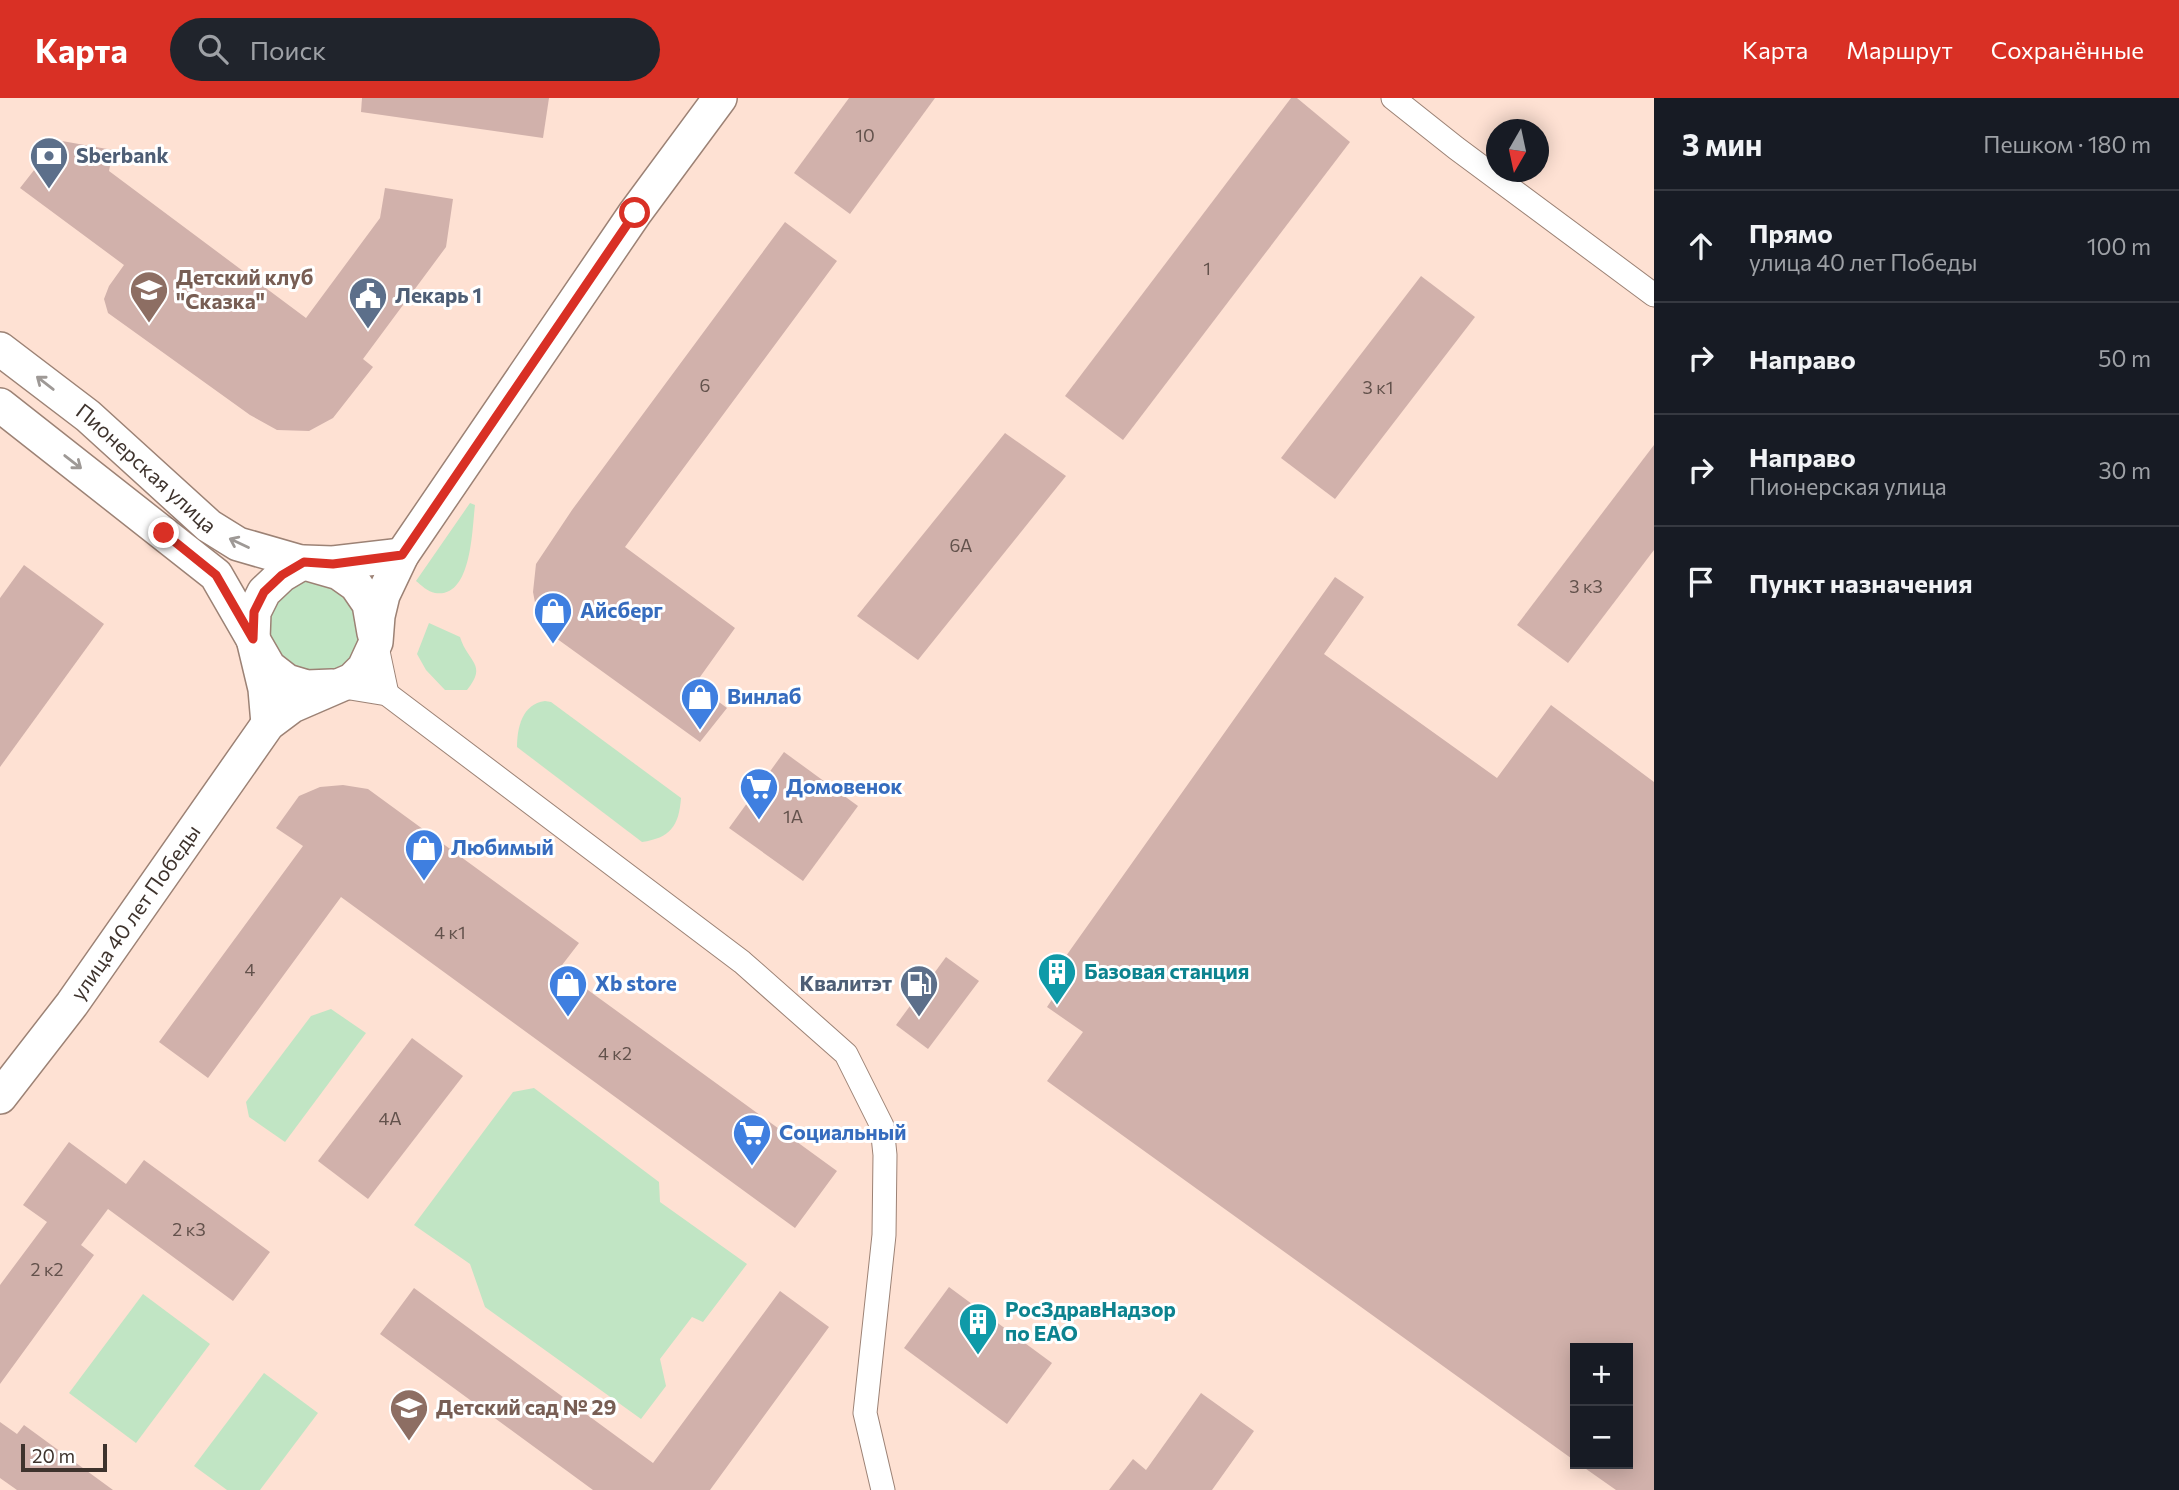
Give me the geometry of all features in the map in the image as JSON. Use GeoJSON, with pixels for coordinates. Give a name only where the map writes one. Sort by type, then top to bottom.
{"type":"FeatureCollection","features":[{"type":"Feature","properties":{"kind":"main road"},"geometry":{"type":"LineString","coordinates":[[268,724],[292,706],[352,680],[364,668],[376,642],[377,616],[383,595],[402,555],[635,213],[720,98]]}},
{"type":"Feature","properties":{"kind":"main road","name":"Пионерская улица"},"geometry":{"type":"LineString","coordinates":[[0,349],[88,416],[209,526],[238,544],[304,562]]}},
{"type":"Feature","properties":{"kind":"main road","name":"Пионерская улица"},"geometry":{"type":"LineString","coordinates":[[0,405],[216,575],[253,639]]}},
{"type":"Feature","properties":{"kind":"main road"},"geometry":{"type":"LineString","coordinates":[[268,724],[265,689],[253,639],[254,612],[264,592],[282,575],[304,562],[333,564],[402,555]]}},
{"type":"Feature","properties":{"kind":"main road"},"geometry":{"type":"LineString","coordinates":[[304,562],[339,573],[356,585],[369,604],[376,642]]}},
{"type":"Feature","properties":{"kind":"main road"},"geometry":{"type":"LineString","coordinates":[[253,639],[269,667],[287,681],[307,687],[338,686]]}},
{"type":"Feature","properties":{"kind":"main road","name":"улица 40 лет Победы"},"geometry":{"type":"LineString","coordinates":[[0,1097],[72,1004],[268,724]]}},
{"type":"Feature","properties":{"kind":"street"},"geometry":{"type":"LineString","coordinates":[[1393,98],[1654,295]]}},
{"type":"Feature","properties":{"kind":"street"},"geometry":{"type":"LineString","coordinates":[[376,642],[387,694]]}},
{"type":"Feature","properties":{"kind":"street"},"geometry":{"type":"LineString","coordinates":[[338,686],[387,694],[742,962],[845,1054],[882,1125],[885,1155],[884,1235],[865,1413],[883,1490]]}},
{"type":"Feature","properties":{"kind":"green space"},"geometry":{"type":"Polygon","coordinates":[[[470,503],[475,505],[473,530],[463,574],[447,592],[430,591],[416,581],[470,503]]]}},
{"type":"Feature","properties":{"kind":"green space"},"geometry":{"type":"Polygon","coordinates":[[[305,577],[351,592],[361,638],[354,653],[343,665],[328,671],[312,673],[284,662],[268,637],[270,606],[305,577]]]}},
{"type":"Feature","properties":{"kind":"green space"},"geometry":{"type":"Polygon","coordinates":[[[429,623],[460,637],[476,669],[467,690],[445,690],[426,670],[417,654],[429,623]]]}},
{"type":"Feature","properties":{"kind":"green space"},"geometry":{"type":"Polygon","coordinates":[[[545,701],[551,702],[681,798],[678,816],[666,834],[642,842],[517,747],[522,718],[531,707],[545,701]]]}},
{"type":"Feature","properties":{"kind":"green space"},"geometry":{"type":"Polygon","coordinates":[[[331,1009],[366,1033],[285,1142],[249,1117],[246,1102],[311,1016],[331,1009]]]}},
{"type":"Feature","properties":{"kind":"green space"},"geometry":{"type":"Polygon","coordinates":[[[534,1088],[659,1182],[660,1202],[747,1264],[703,1322],[692,1317],[660,1359],[666,1386],[641,1419],[485,1307],[470,1264],[414,1225],[513,1092],[534,1088]]]}},
{"type":"Feature","properties":{"kind":"green space"},"geometry":{"type":"Polygon","coordinates":[[[143,1294],[210,1344],[136,1443],[69,1393],[143,1294]]]}},
{"type":"Feature","properties":{"kind":"green space"},"geometry":{"type":"Polygon","coordinates":[[[264,1373],[318,1413],[260,1490],[227,1490],[194,1466],[264,1373]]]}},
{"type":"Feature","properties":{"kind":"building"},"geometry":{"type":"Polygon","coordinates":[[[362,98],[549,98],[543,138],[361,112],[362,98]]]}},
{"type":"Feature","properties":{"kind":"building"},"geometry":{"type":"Polygon","coordinates":[[[849,98],[935,98],[850,214],[794,173],[849,98]]]}},
{"type":"Feature","properties":{"kind":"building"},"geometry":{"type":"Polygon","coordinates":[[[1291,98],[1297,98],[1350,142],[1123,440],[1065,396],[1291,98]]]}},
{"type":"Feature","properties":{"kind":"building"},"geometry":{"type":"Polygon","coordinates":[[[45,138],[113,150],[109,171],[306,318],[380,218],[385,188],[453,199],[446,247],[363,359],[373,367],[333,418],[309,431],[277,430],[250,415],[108,313],[104,299],[109,286],[124,265],[20,188],[42,160],[45,138]]]}},
{"type":"Feature","properties":{"kind":"building"},"geometry":{"type":"Polygon","coordinates":[[[785,222],[837,261],[625,547],[735,628],[695,684],[727,708],[700,742],[549,633],[537,613],[533,592],[536,564],[572,510],[785,222]]]}},
{"type":"Feature","properties":{"kind":"building"},"geometry":{"type":"Polygon","coordinates":[[[1421,276],[1475,317],[1335,499],[1281,458],[1421,276]]]}},
{"type":"Feature","properties":{"kind":"building"},"geometry":{"type":"Polygon","coordinates":[[[1005,433],[1066,476],[918,660],[857,616],[1005,433]]]}},
{"type":"Feature","properties":{"kind":"building"},"geometry":{"type":"Polygon","coordinates":[[[1654,445],[1654,550],[1568,663],[1517,625],[1654,445]]]}},
{"type":"Feature","properties":{"kind":"building"},"geometry":{"type":"Polygon","coordinates":[[[24,565],[104,624],[0,767],[0,598],[24,565]]]}},
{"type":"Feature","properties":{"kind":"building"},"geometry":{"type":"Polygon","coordinates":[[[1335,577],[1364,597],[1324,654],[1497,778],[1551,705],[1654,782],[1654,1490],[1616,1490],[1586,1469],[1633,1469],[1633,1343],[1570,1343],[1570,1457],[1047,1081],[1083,1032],[1047,1007],[1055,995],[1044,987],[1335,577]]]}},
{"type":"Feature","properties":{"kind":"building"},"geometry":{"type":"Polygon","coordinates":[[[784,752],[858,806],[803,881],[729,828],[784,752]]]}},
{"type":"Feature","properties":{"kind":"building"},"geometry":{"type":"Polygon","coordinates":[[[343,785],[368,789],[579,943],[559,969],[837,1171],[795,1228],[341,897],[208,1078],[159,1042],[303,846],[276,828],[299,796],[320,787],[343,785]]]}},
{"type":"Feature","properties":{"kind":"building"},"geometry":{"type":"Polygon","coordinates":[[[946,957],[979,981],[928,1049],[896,1025],[946,957]]]}},
{"type":"Feature","properties":{"kind":"building"},"geometry":{"type":"Polygon","coordinates":[[[412,1038],[463,1076],[368,1199],[318,1161],[412,1038]]]}},
{"type":"Feature","properties":{"kind":"building"},"geometry":{"type":"Polygon","coordinates":[[[69,1142],[126,1184],[144,1160],[270,1252],[233,1301],[108,1209],[81,1245],[94,1255],[0,1384],[0,1285],[47,1222],[23,1205],[69,1142]]]}},
{"type":"Feature","properties":{"kind":"building","name":"РосЗдравНадзор по ЕАО"},"geometry":{"type":"Polygon","coordinates":[[[949,1287],[1052,1363],[1007,1424],[904,1348],[949,1287]]]}},
{"type":"Feature","properties":{"kind":"building"},"geometry":{"type":"Polygon","coordinates":[[[414,1288],[653,1463],[780,1291],[829,1327],[710,1490],[593,1490],[380,1334],[414,1288]]]}},
{"type":"Feature","properties":{"kind":"building"},"geometry":{"type":"Polygon","coordinates":[[[1201,1393],[1254,1431],[1212,1490],[1109,1490],[1133,1459],[1146,1470],[1201,1393]]]}},
{"type":"Feature","properties":{"kind":"building"},"geometry":{"type":"Polygon","coordinates":[[[0,1422],[17,1434],[24,1425],[113,1490],[17,1490],[0,1478],[0,1422]]]}},
{"type":"Feature","properties":{"kind":"place","name":"Sberbank"},"geometry":{"type":"Point","coordinates":[49,190]}},
{"type":"Feature","properties":{"kind":"place","name":"Детский клуб \"Сказка\""},"geometry":{"type":"Point","coordinates":[149,324]}},
{"type":"Feature","properties":{"kind":"place","name":"Лекарь 1"},"geometry":{"type":"Point","coordinates":[368,330]}},
{"type":"Feature","properties":{"kind":"place","name":"Айсберг"},"geometry":{"type":"Point","coordinates":[553,645]}},
{"type":"Feature","properties":{"kind":"place","name":"Винлаб"},"geometry":{"type":"Point","coordinates":[700,731]}},
{"type":"Feature","properties":{"kind":"place","name":"Домовенок"},"geometry":{"type":"Point","coordinates":[759,821]}},
{"type":"Feature","properties":{"kind":"place","name":"Любимый"},"geometry":{"type":"Point","coordinates":[424,882]}},
{"type":"Feature","properties":{"kind":"place","name":"Базовая станция"},"geometry":{"type":"Point","coordinates":[1057,1006]}},
{"type":"Feature","properties":{"kind":"place","name":"Xb store"},"geometry":{"type":"Point","coordinates":[568,1018]}},
{"type":"Feature","properties":{"kind":"place","name":"Квалитэт"},"geometry":{"type":"Point","coordinates":[919,1018]}},
{"type":"Feature","properties":{"kind":"place","name":"Социальный"},"geometry":{"type":"Point","coordinates":[752,1167]}},
{"type":"Feature","properties":{"kind":"place","name":"РосЗдравНадзор по ЕАО"},"geometry":{"type":"Point","coordinates":[978,1356]}},
{"type":"Feature","properties":{"kind":"place","name":"Детский сад № 29"},"geometry":{"type":"Point","coordinates":[409,1442]}},
{"type":"Feature","properties":{"kind":"route"},"geometry":{"type":"LineString","coordinates":[[164,533],[216,575],[253,639],[254,612],[264,592],[282,575],[304,562],[333,564],[402,555],[635,213]]}}]}
